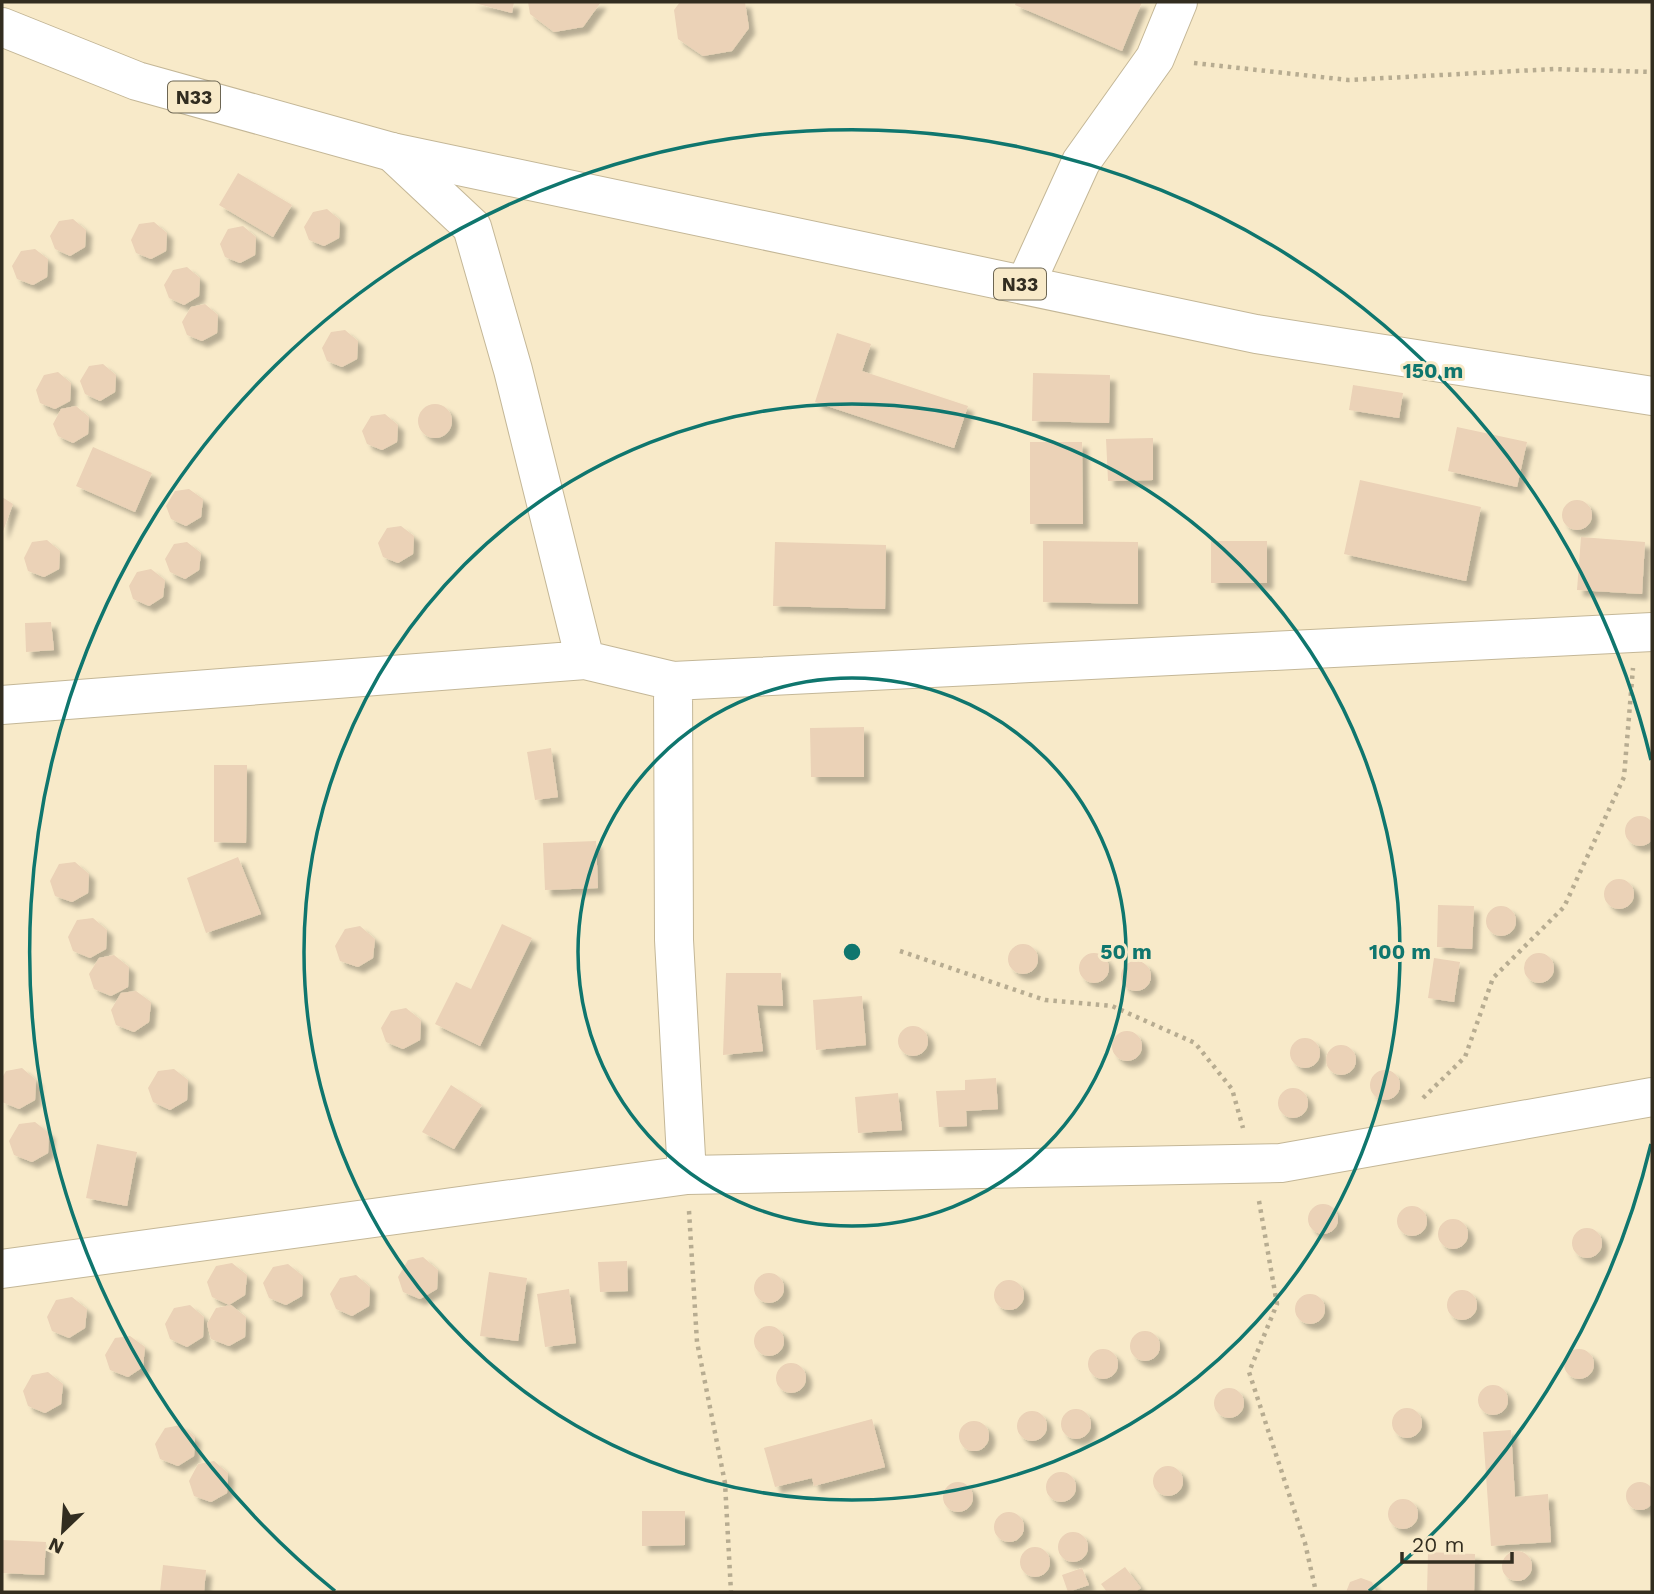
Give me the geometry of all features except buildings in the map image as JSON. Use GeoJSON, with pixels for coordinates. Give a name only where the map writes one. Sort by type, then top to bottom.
{"type":"FeatureCollection","features":[{"type":"Feature","properties":{"kind":"street"},"geometry":{"type":"LineString","coordinates":[[1025,285],[1081,162],[1155,58],[1178,2]]}},
{"type":"Feature","properties":{"kind":"street","name":"N33"},"geometry":{"type":"LineString","coordinates":[[2,27],[137,81],[392,152],[1256,334],[1652,396]]}},
{"type":"Feature","properties":{"kind":"street"},"geometry":{"type":"LineString","coordinates":[[392,152],[472,227],[513,370],[585,660]]}},
{"type":"Feature","properties":{"kind":"street"},"geometry":{"type":"LineString","coordinates":[[2,705],[585,660],[673,681],[1644,632]]}},
{"type":"Feature","properties":{"kind":"street"},"geometry":{"type":"LineString","coordinates":[[673,681],[674,940],[687,1175]]}},
{"type":"Feature","properties":{"kind":"street"},"geometry":{"type":"LineString","coordinates":[[2,1269],[687,1175],[1281,1163],[1652,1097]]}},
{"type":"Feature","properties":{"kind":"path"},"geometry":{"type":"LineString","coordinates":[[1155,58],[1348,80],[1554,69],[1652,72]]}},
{"type":"Feature","properties":{"kind":"path"},"geometry":{"type":"LineString","coordinates":[[1419,1102],[1465,1057],[1493,978],[1564,907],[1624,777],[1644,632]]}},
{"type":"Feature","properties":{"kind":"path"},"geometry":{"type":"LineString","coordinates":[[687,1175],[697,1342],[725,1483],[731,1592]]}}]}
